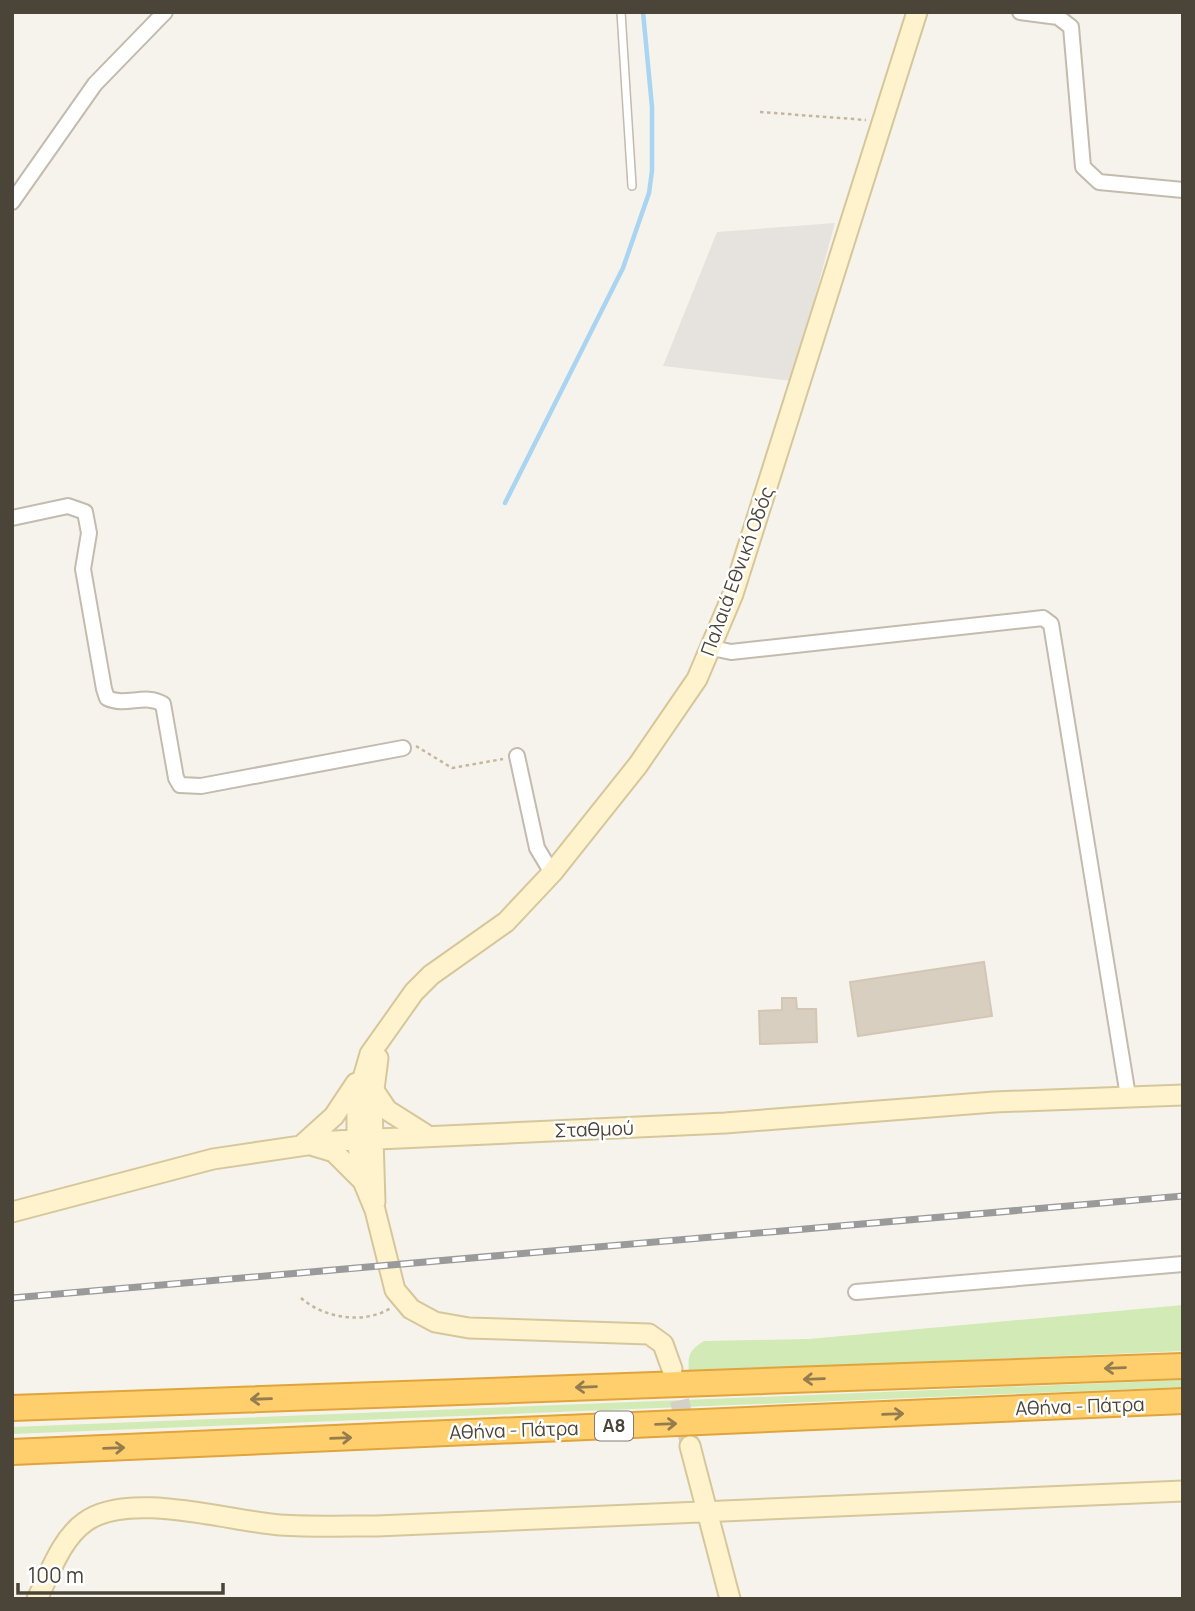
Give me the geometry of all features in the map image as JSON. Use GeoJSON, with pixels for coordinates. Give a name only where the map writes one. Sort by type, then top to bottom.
{"type":"FeatureCollection","features":[{"type":"Feature","properties":{"kind":"highway","name":"Αθήνα - Πάτρα"},"geometry":{"type":"LineString","coordinates":[[12,1408],[1183,1366]]}},
{"type":"Feature","properties":{"kind":"highway","name":"Αθήνα - Πάτρα"},"geometry":{"type":"LineString","coordinates":[[12,1452],[1183,1401]]}},
{"type":"Feature","properties":{"kind":"street"},"geometry":{"type":"LineString","coordinates":[[12,202],[95,85],[165,12]]}},
{"type":"Feature","properties":{"kind":"street","name":"Παλαιά Εθνική Οδός"},"geometry":{"type":"LineString","coordinates":[[365,1138],[357,1099],[363,1070],[407,1001],[430,975],[506,922],[552,873],[638,765],[697,680],[733,594],[917,12]]}},
{"type":"Feature","properties":{"kind":"street"},"geometry":{"type":"LineString","coordinates":[[1020,12],[1058,17],[1071,27],[1078,136],[1083,167],[1089,176],[1099,182],[1183,190]]}},
{"type":"Feature","properties":{"kind":"street"},"geometry":{"type":"LineString","coordinates":[[12,518],[68,506],[85,512],[89,533],[83,569],[107,698],[115,702],[146,698],[163,704],[167,712],[176,778],[180,785],[201,786],[402,748]]}},
{"type":"Feature","properties":{"kind":"street"},"geometry":{"type":"LineString","coordinates":[[712,648],[743,651],[1043,618],[1051,624],[1128,1096]]}},
{"type":"Feature","properties":{"kind":"street"},"geometry":{"type":"LineString","coordinates":[[517,756],[537,848],[552,873]]}},
{"type":"Feature","properties":{"kind":"street","name":"Παλαιά Εθνική Οδός"},"geometry":{"type":"LineString","coordinates":[[365,1138],[387,1029]]}},
{"type":"Feature","properties":{"kind":"street"},"geometry":{"type":"LineString","coordinates":[[303,1144],[334,1116],[363,1070]]}},
{"type":"Feature","properties":{"kind":"street"},"geometry":{"type":"LineString","coordinates":[[373,1089],[380,1102],[398,1119],[429,1136]]}},
{"type":"Feature","properties":{"kind":"street","name":"Σταθμού"},"geometry":{"type":"LineString","coordinates":[[12,1212],[167,1170],[303,1144],[365,1138],[725,1123],[862,1110],[1183,1095]]}},
{"type":"Feature","properties":{"kind":"street"},"geometry":{"type":"LineString","coordinates":[[363,1181],[365,1138]]}},
{"type":"Feature","properties":{"kind":"street"},"geometry":{"type":"LineString","coordinates":[[365,1138],[375,1210],[391,1278],[403,1301],[422,1316],[450,1326],[649,1334],[663,1344],[673,1369]]}},
{"type":"Feature","properties":{"kind":"street"},"geometry":{"type":"LineString","coordinates":[[303,1144],[334,1152],[363,1181],[375,1210]]}},
{"type":"Feature","properties":{"kind":"street"},"geometry":{"type":"LineString","coordinates":[[856,1292],[1183,1264]]}},
{"type":"Feature","properties":{"kind":"street"},"geometry":{"type":"LineString","coordinates":[[690,1446],[730,1599]]}},
{"type":"Feature","properties":{"kind":"street"},"geometry":{"type":"LineString","coordinates":[[37,1599],[72,1533],[87,1520],[109,1511],[183,1510],[257,1522],[327,1526],[1183,1491]]}},
{"type":"Feature","properties":{"kind":"lane"},"geometry":{"type":"LineString","coordinates":[[621,12],[632,186]]}},
{"type":"Feature","properties":{"kind":"path"},"geometry":{"type":"LineString","coordinates":[[760,112],[883,121]]}},
{"type":"Feature","properties":{"kind":"path"},"geometry":{"type":"LineString","coordinates":[[402,748],[421,747],[443,766],[452,768],[517,756]]}},
{"type":"Feature","properties":{"kind":"path"},"geometry":{"type":"LineString","coordinates":[[301,1298],[315,1310],[331,1316],[365,1317],[385,1312],[403,1301]]}},
{"type":"Feature","properties":{"kind":"shaded area"},"geometry":{"type":"Polygon","coordinates":[[[835,223],[792,381],[663,366],[717,232],[835,223]]]}},
{"type":"Feature","properties":{"kind":"green space"},"geometry":{"type":"Polygon","coordinates":[[[1183,1305],[1183,1351],[689,1372],[691,1354],[695,1347],[704,1341],[809,1339],[1183,1305]]]}},
{"type":"Feature","properties":{"kind":"green space"},"geometry":{"type":"Polygon","coordinates":[[[1183,1380],[1183,1387],[12,1434],[12,1427],[1183,1380]]]}},
{"type":"Feature","properties":{"kind":"building"},"geometry":{"type":"Polygon","coordinates":[[[984,962],[992,1016],[858,1036],[850,982],[984,962]]]}},
{"type":"Feature","properties":{"kind":"building"},"geometry":{"type":"Polygon","coordinates":[[[782,998],[796,998],[797,1009],[816,1009],[817,1042],[760,1044],[759,1011],[782,1010],[782,998]]]}},
{"type":"Feature","properties":{"kind":"waterway"},"geometry":{"type":"LineString","coordinates":[[505,503],[623,268],[649,193],[652,171],[652,107],[643,12]]}},
{"type":"Feature","properties":{"kind":"tunnel"},"geometry":{"type":"LineString","coordinates":[[673,1372],[690,1446]]}},
{"type":"Feature","properties":{"kind":"railway"},"geometry":{"type":"LineString","coordinates":[[12,1298],[1183,1196]]}}]}
